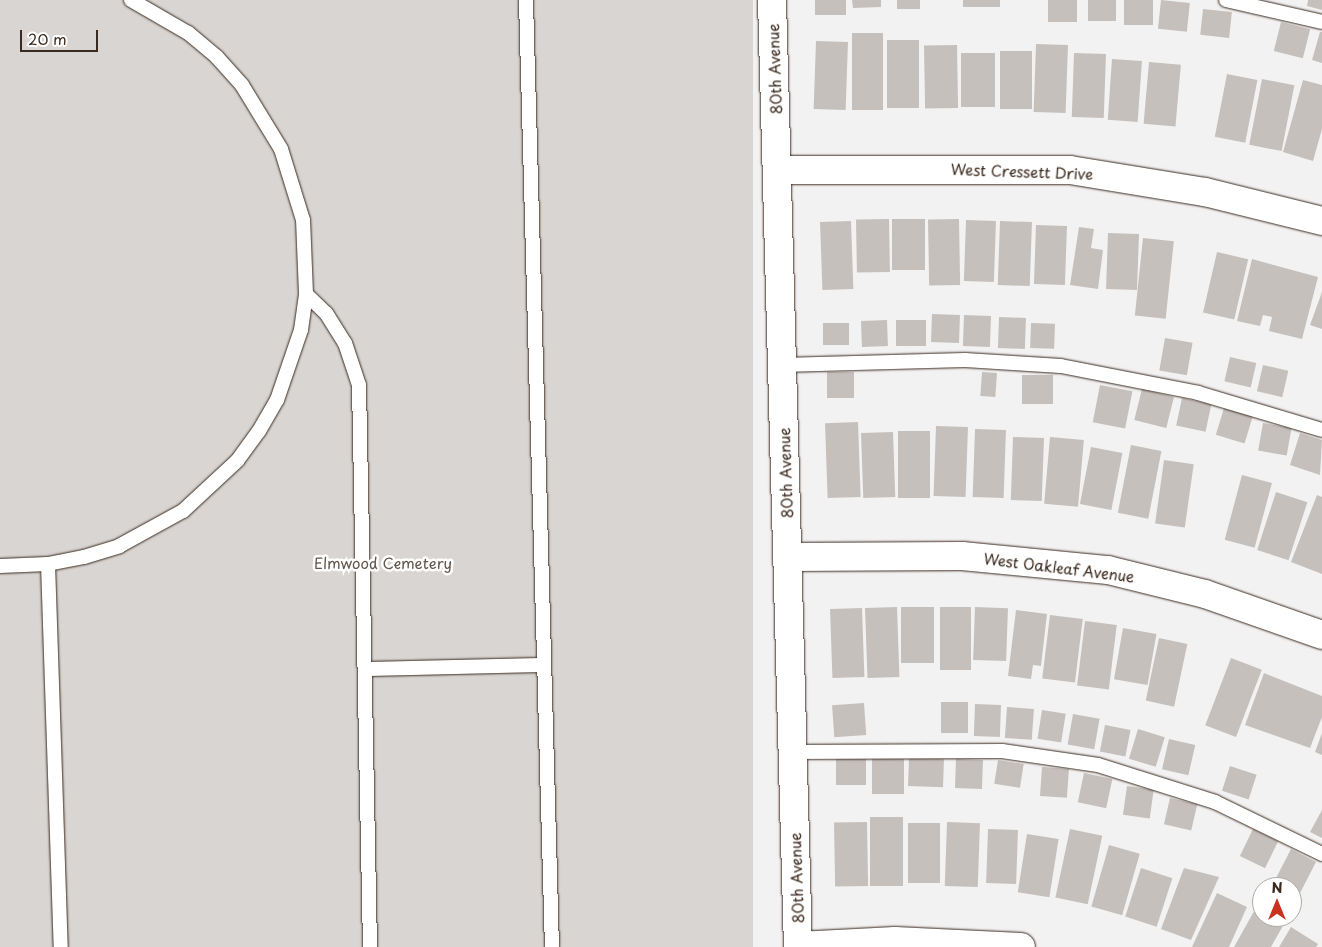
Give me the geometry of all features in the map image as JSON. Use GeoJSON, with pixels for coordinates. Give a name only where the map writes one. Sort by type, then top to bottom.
{"type":"FeatureCollection","features":[{"type":"Feature","properties":{"kind":"street","name":"80th Avenue"},"geometry":{"type":"LineString","coordinates":[[772,0],[798,947]]}},
{"type":"Feature","properties":{"kind":"street","name":"West Cressett Drive"},"geometry":{"type":"LineString","coordinates":[[777,170],[1070,170],[1205,192],[1322,221]]}},
{"type":"Feature","properties":{"kind":"street","name":"West Oakleaf Avenue"},"geometry":{"type":"LineString","coordinates":[[788,557],[962,556],[1108,570],[1205,594],[1322,635]]}},
{"type":"Feature","properties":{"kind":"street"},"geometry":{"type":"LineString","coordinates":[[798,947],[896,941],[1021,947]]}},
{"type":"Feature","properties":{"kind":"lane"},"geometry":{"type":"LineString","coordinates":[[0,566],[48,564],[119,546],[152,530],[184,511],[237,461],[277,400],[294,357],[306,294],[307,257],[300,211],[281,149],[263,116],[242,85],[210,51],[188,33],[131,0]]}},
{"type":"Feature","properties":{"kind":"lane"},"geometry":{"type":"LineString","coordinates":[[526,0],[552,947]]}},
{"type":"Feature","properties":{"kind":"lane"},"geometry":{"type":"LineString","coordinates":[[1226,0],[1322,22]]}},
{"type":"Feature","properties":{"kind":"lane"},"geometry":{"type":"LineString","coordinates":[[306,294],[326,313],[345,343],[359,385],[370,947]]}},
{"type":"Feature","properties":{"kind":"lane"},"geometry":{"type":"LineString","coordinates":[[782,365],[965,360],[1061,366],[1198,393],[1322,430]]}},
{"type":"Feature","properties":{"kind":"lane"},"geometry":{"type":"LineString","coordinates":[[48,564],[61,947]]}},
{"type":"Feature","properties":{"kind":"lane"},"geometry":{"type":"LineString","coordinates":[[365,669],[544,665]]}},
{"type":"Feature","properties":{"kind":"lane"},"geometry":{"type":"LineString","coordinates":[[793,752],[987,750],[1098,765],[1208,799],[1277,829],[1322,854]]}},
{"type":"Feature","properties":{"kind":"green space","name":"Elmwood Cemetery"},"geometry":{"type":"Polygon","coordinates":[[[0,0],[753,0],[753,947],[0,947],[0,0]]]}},
{"type":"Feature","properties":{"kind":"building"},"geometry":{"type":"Polygon","coordinates":[[[815,0],[846,0],[846,15],[815,15],[815,0]]]}},
{"type":"Feature","properties":{"kind":"building"},"geometry":{"type":"Polygon","coordinates":[[[852,0],[881,0],[881,7],[853,8],[852,0]]]}},
{"type":"Feature","properties":{"kind":"building"},"geometry":{"type":"Polygon","coordinates":[[[897,0],[920,0],[920,9],[897,9],[897,0]]]}},
{"type":"Feature","properties":{"kind":"building"},"geometry":{"type":"Polygon","coordinates":[[[963,0],[1000,0],[1000,7],[963,7],[963,0]]]}},
{"type":"Feature","properties":{"kind":"building"},"geometry":{"type":"Polygon","coordinates":[[[1048,0],[1077,0],[1077,22],[1048,22],[1048,0]]]}},
{"type":"Feature","properties":{"kind":"building"},"geometry":{"type":"Polygon","coordinates":[[[1088,0],[1116,0],[1116,21],[1088,21],[1088,0]]]}},
{"type":"Feature","properties":{"kind":"building"},"geometry":{"type":"Polygon","coordinates":[[[1124,0],[1153,0],[1153,25],[1124,25],[1124,0]]]}},
{"type":"Feature","properties":{"kind":"building"},"geometry":{"type":"Polygon","coordinates":[[[1161,0],[1190,3],[1187,32],[1158,29],[1161,0]]]}},
{"type":"Feature","properties":{"kind":"building"},"geometry":{"type":"Polygon","coordinates":[[[1308,0],[1322,0],[1322,10],[1307,6],[1308,0]]]}},
{"type":"Feature","properties":{"kind":"building"},"geometry":{"type":"Polygon","coordinates":[[[1203,9],[1232,12],[1229,38],[1200,35],[1203,9]]]}},
{"type":"Feature","properties":{"kind":"building"},"geometry":{"type":"Polygon","coordinates":[[[1281,22],[1310,29],[1303,58],[1274,51],[1281,22]]]}},
{"type":"Feature","properties":{"kind":"building"},"geometry":{"type":"Polygon","coordinates":[[[1320,32],[1322,32],[1322,63],[1312,60],[1320,32]]]}},
{"type":"Feature","properties":{"kind":"building"},"geometry":{"type":"Polygon","coordinates":[[[852,33],[883,33],[883,110],[852,110],[852,33]]]}},
{"type":"Feature","properties":{"kind":"building"},"geometry":{"type":"Polygon","coordinates":[[[887,40],[919,40],[919,108],[887,108],[887,40]]]}},
{"type":"Feature","properties":{"kind":"building"},"geometry":{"type":"Polygon","coordinates":[[[816,41],[848,42],[846,110],[814,109],[816,41]]]}},
{"type":"Feature","properties":{"kind":"building"},"geometry":{"type":"Polygon","coordinates":[[[1036,44],[1068,45],[1066,113],[1034,112],[1036,44]]]}},
{"type":"Feature","properties":{"kind":"building"},"geometry":{"type":"Polygon","coordinates":[[[957,45],[958,108],[925,109],[924,46],[957,45]]]}},
{"type":"Feature","properties":{"kind":"building"},"geometry":{"type":"Polygon","coordinates":[[[1000,51],[1032,51],[1032,109],[1000,109],[1000,51]]]}},
{"type":"Feature","properties":{"kind":"building"},"geometry":{"type":"Polygon","coordinates":[[[961,53],[995,53],[995,107],[961,107],[961,53]]]}},
{"type":"Feature","properties":{"kind":"building"},"geometry":{"type":"Polygon","coordinates":[[[1074,53],[1106,54],[1104,118],[1072,117],[1074,53]]]}},
{"type":"Feature","properties":{"kind":"building"},"geometry":{"type":"Polygon","coordinates":[[[1112,59],[1142,61],[1138,122],[1108,120],[1112,59]]]}},
{"type":"Feature","properties":{"kind":"building"},"geometry":{"type":"Polygon","coordinates":[[[1149,62],[1181,65],[1175,127],[1144,124],[1149,62]]]}},
{"type":"Feature","properties":{"kind":"building"},"geometry":{"type":"Polygon","coordinates":[[[1227,74],[1257,80],[1245,143],[1215,137],[1227,74]]]}},
{"type":"Feature","properties":{"kind":"building"},"geometry":{"type":"Polygon","coordinates":[[[1262,79],[1294,85],[1282,151],[1249,145],[1262,79]]]}},
{"type":"Feature","properties":{"kind":"building"},"geometry":{"type":"Polygon","coordinates":[[[1303,80],[1322,85],[1322,129],[1313,161],[1283,152],[1303,80]]]}},
{"type":"Feature","properties":{"kind":"building"},"geometry":{"type":"Polygon","coordinates":[[[889,219],[890,272],[857,273],[856,220],[889,219]]]}},
{"type":"Feature","properties":{"kind":"building"},"geometry":{"type":"Polygon","coordinates":[[[892,219],[925,219],[925,270],[892,270],[892,219]]]}},
{"type":"Feature","properties":{"kind":"building"},"geometry":{"type":"Polygon","coordinates":[[[959,219],[960,285],[929,286],[928,220],[959,219]]]}},
{"type":"Feature","properties":{"kind":"building"},"geometry":{"type":"Polygon","coordinates":[[[966,220],[996,221],[994,282],[964,281],[966,220]]]}},
{"type":"Feature","properties":{"kind":"building"},"geometry":{"type":"Polygon","coordinates":[[[851,221],[853,289],[822,290],[820,222],[851,221]]]}},
{"type":"Feature","properties":{"kind":"building"},"geometry":{"type":"Polygon","coordinates":[[[1000,221],[1032,222],[1030,286],[998,285],[1000,221]]]}},
{"type":"Feature","properties":{"kind":"building"},"geometry":{"type":"Polygon","coordinates":[[[1036,225],[1067,226],[1065,285],[1034,284],[1036,225]]]}},
{"type":"Feature","properties":{"kind":"building"},"geometry":{"type":"Polygon","coordinates":[[[1079,227],[1094,229],[1091,248],[1103,250],[1098,289],[1070,285],[1079,227]]]}},
{"type":"Feature","properties":{"kind":"building"},"geometry":{"type":"Polygon","coordinates":[[[1108,233],[1139,234],[1137,290],[1106,289],[1108,233]]]}},
{"type":"Feature","properties":{"kind":"building"},"geometry":{"type":"Polygon","coordinates":[[[1143,238],[1174,241],[1166,319],[1135,316],[1143,238]]]}},
{"type":"Feature","properties":{"kind":"building"},"geometry":{"type":"Polygon","coordinates":[[[1217,252],[1248,259],[1234,320],[1203,312],[1217,252]]]}},
{"type":"Feature","properties":{"kind":"building"},"geometry":{"type":"Polygon","coordinates":[[[1252,259],[1318,277],[1302,339],[1269,331],[1272,317],[1263,315],[1260,326],[1237,321],[1252,259]]]}},
{"type":"Feature","properties":{"kind":"building"},"geometry":{"type":"Polygon","coordinates":[[[1322,292],[1322,329],[1310,325],[1322,292]]]}},
{"type":"Feature","properties":{"kind":"building"},"geometry":{"type":"Polygon","coordinates":[[[932,314],[960,315],[959,343],[931,342],[932,314]]]}},
{"type":"Feature","properties":{"kind":"building"},"geometry":{"type":"Polygon","coordinates":[[[964,315],[991,316],[990,347],[963,346],[964,315]]]}},
{"type":"Feature","properties":{"kind":"building"},"geometry":{"type":"Polygon","coordinates":[[[999,317],[1026,318],[1025,349],[998,348],[999,317]]]}},
{"type":"Feature","properties":{"kind":"building"},"geometry":{"type":"Polygon","coordinates":[[[887,320],[888,346],[862,347],[861,321],[887,320]]]}},
{"type":"Feature","properties":{"kind":"building"},"geometry":{"type":"Polygon","coordinates":[[[896,320],[926,320],[926,346],[896,346],[896,320]]]}},
{"type":"Feature","properties":{"kind":"building"},"geometry":{"type":"Polygon","coordinates":[[[823,323],[849,323],[849,345],[823,345],[823,323]]]}},
{"type":"Feature","properties":{"kind":"building"},"geometry":{"type":"Polygon","coordinates":[[[1031,323],[1055,324],[1054,349],[1030,348],[1031,323]]]}},
{"type":"Feature","properties":{"kind":"building"},"geometry":{"type":"Polygon","coordinates":[[[1165,338],[1193,343],[1187,375],[1159,370],[1165,338]]]}},
{"type":"Feature","properties":{"kind":"building"},"geometry":{"type":"Polygon","coordinates":[[[1230,357],[1256,363],[1251,387],[1224,381],[1230,357]]]}},
{"type":"Feature","properties":{"kind":"building"},"geometry":{"type":"Polygon","coordinates":[[[1263,365],[1288,371],[1282,397],[1257,391],[1263,365]]]}},
{"type":"Feature","properties":{"kind":"building"},"geometry":{"type":"Polygon","coordinates":[[[827,372],[854,372],[854,398],[827,398],[827,372]]]}},
{"type":"Feature","properties":{"kind":"building"},"geometry":{"type":"Polygon","coordinates":[[[982,372],[997,373],[995,397],[980,396],[982,372]]]}},
{"type":"Feature","properties":{"kind":"building"},"geometry":{"type":"Polygon","coordinates":[[[1022,375],[1053,375],[1053,404],[1022,404],[1022,375]]]}},
{"type":"Feature","properties":{"kind":"building"},"geometry":{"type":"Polygon","coordinates":[[[1100,385],[1132,391],[1125,429],[1093,422],[1100,385]]]}},
{"type":"Feature","properties":{"kind":"building"},"geometry":{"type":"Polygon","coordinates":[[[1142,389],[1174,397],[1166,428],[1134,420],[1142,389]]]}},
{"type":"Feature","properties":{"kind":"building"},"geometry":{"type":"Polygon","coordinates":[[[1182,398],[1211,404],[1206,432],[1176,425],[1182,398]]]}},
{"type":"Feature","properties":{"kind":"building"},"geometry":{"type":"Polygon","coordinates":[[[1224,408],[1253,417],[1245,444],[1216,435],[1224,408]]]}},
{"type":"Feature","properties":{"kind":"building"},"geometry":{"type":"Polygon","coordinates":[[[858,422],[861,497],[828,498],[825,423],[858,422]]]}},
{"type":"Feature","properties":{"kind":"building"},"geometry":{"type":"Polygon","coordinates":[[[1263,423],[1292,428],[1287,456],[1258,451],[1263,423]]]}},
{"type":"Feature","properties":{"kind":"building"},"geometry":{"type":"Polygon","coordinates":[[[936,426],[968,427],[966,497],[934,496],[936,426]]]}},
{"type":"Feature","properties":{"kind":"building"},"geometry":{"type":"Polygon","coordinates":[[[975,429],[1006,430],[1004,498],[973,497],[975,429]]]}},
{"type":"Feature","properties":{"kind":"building"},"geometry":{"type":"Polygon","coordinates":[[[898,431],[930,431],[930,498],[898,498],[898,431]]]}},
{"type":"Feature","properties":{"kind":"building"},"geometry":{"type":"Polygon","coordinates":[[[893,432],[895,497],[863,498],[861,433],[893,432]]]}},
{"type":"Feature","properties":{"kind":"building"},"geometry":{"type":"Polygon","coordinates":[[[1300,433],[1322,440],[1320,475],[1290,465],[1300,433]]]}},
{"type":"Feature","properties":{"kind":"building"},"geometry":{"type":"Polygon","coordinates":[[[1013,437],[1044,438],[1042,501],[1011,500],[1013,437]]]}},
{"type":"Feature","properties":{"kind":"building"},"geometry":{"type":"Polygon","coordinates":[[[1050,437],[1084,440],[1078,507],[1044,504],[1050,437]]]}},
{"type":"Feature","properties":{"kind":"building"},"geometry":{"type":"Polygon","coordinates":[[[1131,445],[1161,451],[1148,519],[1118,513],[1131,445]]]}},
{"type":"Feature","properties":{"kind":"building"},"geometry":{"type":"Polygon","coordinates":[[[1091,447],[1122,453],[1111,510],[1080,504],[1091,447]]]}},
{"type":"Feature","properties":{"kind":"building"},"geometry":{"type":"Polygon","coordinates":[[[1164,460],[1194,464],[1185,528],[1155,523],[1164,460]]]}},
{"type":"Feature","properties":{"kind":"building"},"geometry":{"type":"Polygon","coordinates":[[[1242,475],[1272,483],[1255,548],[1225,540],[1242,475]]]}},
{"type":"Feature","properties":{"kind":"building"},"geometry":{"type":"Polygon","coordinates":[[[1276,492],[1307,502],[1289,560],[1257,550],[1276,492]]]}},
{"type":"Feature","properties":{"kind":"building"},"geometry":{"type":"Polygon","coordinates":[[[1317,495],[1322,497],[1322,574],[1291,562],[1317,495]]]}},
{"type":"Feature","properties":{"kind":"building"},"geometry":{"type":"Polygon","coordinates":[[[897,607],[899,677],[867,678],[865,608],[897,607]]]}},
{"type":"Feature","properties":{"kind":"building"},"geometry":{"type":"Polygon","coordinates":[[[901,607],[934,607],[934,663],[901,663],[901,607]]]}},
{"type":"Feature","properties":{"kind":"building"},"geometry":{"type":"Polygon","coordinates":[[[940,607],[971,607],[971,670],[940,670],[940,607]]]}},
{"type":"Feature","properties":{"kind":"building"},"geometry":{"type":"Polygon","coordinates":[[[975,607],[1008,608],[1006,661],[973,660],[975,607]]]}},
{"type":"Feature","properties":{"kind":"building"},"geometry":{"type":"Polygon","coordinates":[[[862,608],[864,677],[832,678],[830,609],[862,608]]]}},
{"type":"Feature","properties":{"kind":"building"},"geometry":{"type":"Polygon","coordinates":[[[1016,610],[1047,614],[1041,666],[1033,665],[1031,679],[1008,676],[1016,610]]]}},
{"type":"Feature","properties":{"kind":"building"},"geometry":{"type":"Polygon","coordinates":[[[1050,615],[1083,619],[1075,683],[1042,679],[1050,615]]]}},
{"type":"Feature","properties":{"kind":"building"},"geometry":{"type":"Polygon","coordinates":[[[1085,621],[1117,625],[1109,689],[1077,686],[1085,621]]]}},
{"type":"Feature","properties":{"kind":"building"},"geometry":{"type":"Polygon","coordinates":[[[1123,628],[1156,634],[1147,685],[1114,679],[1123,628]]]}},
{"type":"Feature","properties":{"kind":"building"},"geometry":{"type":"Polygon","coordinates":[[[1159,638],[1187,644],[1174,707],[1146,701],[1159,638]]]}},
{"type":"Feature","properties":{"kind":"building"},"geometry":{"type":"Polygon","coordinates":[[[1231,658],[1262,670],[1236,737],[1205,725],[1231,658]]]}},
{"type":"Feature","properties":{"kind":"building"},"geometry":{"type":"Polygon","coordinates":[[[1264,673],[1322,696],[1322,717],[1310,748],[1245,725],[1264,673]]]}},
{"type":"Feature","properties":{"kind":"building"},"geometry":{"type":"Polygon","coordinates":[[[941,702],[968,702],[968,733],[941,733],[941,702]]]}},
{"type":"Feature","properties":{"kind":"building"},"geometry":{"type":"Polygon","coordinates":[[[864,703],[866,735],[834,737],[832,705],[864,703]]]}},
{"type":"Feature","properties":{"kind":"building"},"geometry":{"type":"Polygon","coordinates":[[[975,704],[1001,705],[1000,737],[974,736],[975,704]]]}},
{"type":"Feature","properties":{"kind":"building"},"geometry":{"type":"Polygon","coordinates":[[[1007,707],[1034,709],[1032,740],[1005,738],[1007,707]]]}},
{"type":"Feature","properties":{"kind":"building"},"geometry":{"type":"Polygon","coordinates":[[[1042,710],[1066,714],[1061,742],[1037,739],[1042,710]]]}},
{"type":"Feature","properties":{"kind":"building"},"geometry":{"type":"Polygon","coordinates":[[[1073,714],[1100,719],[1094,749],[1068,745],[1073,714]]]}},
{"type":"Feature","properties":{"kind":"building"},"geometry":{"type":"Polygon","coordinates":[[[1105,725],[1131,730],[1125,756],[1100,752],[1105,725]]]}},
{"type":"Feature","properties":{"kind":"building"},"geometry":{"type":"Polygon","coordinates":[[[1138,729],[1165,737],[1156,767],[1129,759],[1138,729]]]}},
{"type":"Feature","properties":{"kind":"building"},"geometry":{"type":"Polygon","coordinates":[[[1322,733],[1322,755],[1315,752],[1322,733]]]}},
{"type":"Feature","properties":{"kind":"building"},"geometry":{"type":"Polygon","coordinates":[[[1169,739],[1195,745],[1188,775],[1162,769],[1169,739]]]}},
{"type":"Feature","properties":{"kind":"building"},"geometry":{"type":"Polygon","coordinates":[[[872,757],[904,757],[904,794],[872,794],[872,757]]]}},
{"type":"Feature","properties":{"kind":"building"},"geometry":{"type":"Polygon","coordinates":[[[909,758],[944,759],[943,787],[908,786],[909,758]]]}},
{"type":"Feature","properties":{"kind":"building"},"geometry":{"type":"Polygon","coordinates":[[[836,759],[866,759],[866,785],[836,785],[836,759]]]}},
{"type":"Feature","properties":{"kind":"building"},"geometry":{"type":"Polygon","coordinates":[[[956,759],[983,760],[982,789],[955,788],[956,759]]]}},
{"type":"Feature","properties":{"kind":"building"},"geometry":{"type":"Polygon","coordinates":[[[998,760],[1024,764],[1020,788],[994,784],[998,760]]]}},
{"type":"Feature","properties":{"kind":"building"},"geometry":{"type":"Polygon","coordinates":[[[1230,766],[1257,775],[1249,799],[1222,791],[1230,766]]]}},
{"type":"Feature","properties":{"kind":"building"},"geometry":{"type":"Polygon","coordinates":[[[1042,767],[1069,769],[1067,798],[1040,796],[1042,767]]]}},
{"type":"Feature","properties":{"kind":"building"},"geometry":{"type":"Polygon","coordinates":[[[1084,773],[1112,779],[1106,808],[1078,802],[1084,773]]]}},
{"type":"Feature","properties":{"kind":"building"},"geometry":{"type":"Polygon","coordinates":[[[1127,786],[1154,790],[1150,818],[1123,815],[1127,786]]]}},
{"type":"Feature","properties":{"kind":"building"},"geometry":{"type":"Polygon","coordinates":[[[1170,798],[1197,804],[1191,831],[1164,824],[1170,798]]]}},
{"type":"Feature","properties":{"kind":"building"},"geometry":{"type":"Polygon","coordinates":[[[1322,810],[1322,838],[1310,832],[1322,810]]]}},
{"type":"Feature","properties":{"kind":"building"},"geometry":{"type":"Polygon","coordinates":[[[870,817],[903,817],[903,886],[870,886],[870,817]]]}},
{"type":"Feature","properties":{"kind":"building"},"geometry":{"type":"Polygon","coordinates":[[[867,822],[868,886],[835,887],[834,823],[867,822]]]}},
{"type":"Feature","properties":{"kind":"building"},"geometry":{"type":"Polygon","coordinates":[[[947,822],[980,823],[978,887],[945,886],[947,822]]]}},
{"type":"Feature","properties":{"kind":"building"},"geometry":{"type":"Polygon","coordinates":[[[908,823],[940,823],[940,883],[908,883],[908,823]]]}},
{"type":"Feature","properties":{"kind":"building"},"geometry":{"type":"Polygon","coordinates":[[[988,829],[1018,830],[1016,884],[986,883],[988,829]]]}},
{"type":"Feature","properties":{"kind":"building"},"geometry":{"type":"Polygon","coordinates":[[[1070,829],[1102,836],[1088,904],[1055,897],[1070,829]]]}},
{"type":"Feature","properties":{"kind":"building"},"geometry":{"type":"Polygon","coordinates":[[[1253,829],[1278,841],[1265,868],[1240,856],[1253,829]]]}},
{"type":"Feature","properties":{"kind":"building"},"geometry":{"type":"Polygon","coordinates":[[[1027,834],[1059,839],[1049,897],[1018,892],[1027,834]]]}},
{"type":"Feature","properties":{"kind":"building"},"geometry":{"type":"Polygon","coordinates":[[[1109,845],[1140,854],[1122,915],[1091,907],[1109,845]]]}},
{"type":"Feature","properties":{"kind":"building"},"geometry":{"type":"Polygon","coordinates":[[[1291,849],[1316,862],[1302,889],[1302,877],[1277,877],[1291,849]]]}},
{"type":"Feature","properties":{"kind":"building"},"geometry":{"type":"Polygon","coordinates":[[[1141,868],[1172,878],[1157,927],[1125,917],[1141,868]]]}},
{"type":"Feature","properties":{"kind":"building"},"geometry":{"type":"Polygon","coordinates":[[[1184,868],[1219,877],[1191,940],[1161,929],[1184,868]]]}},
{"type":"Feature","properties":{"kind":"building"},"geometry":{"type":"Polygon","coordinates":[[[1217,893],[1247,907],[1229,947],[1192,947],[1217,893]]]}},
{"type":"Feature","properties":{"kind":"building"},"geometry":{"type":"Polygon","coordinates":[[[1252,915],[1252,927],[1282,927],[1271,947],[1234,947],[1252,915]]]}},
{"type":"Feature","properties":{"kind":"building"},"geometry":{"type":"Polygon","coordinates":[[[1291,927],[1318,944],[1316,947],[1279,947],[1291,927]]]}}]}
